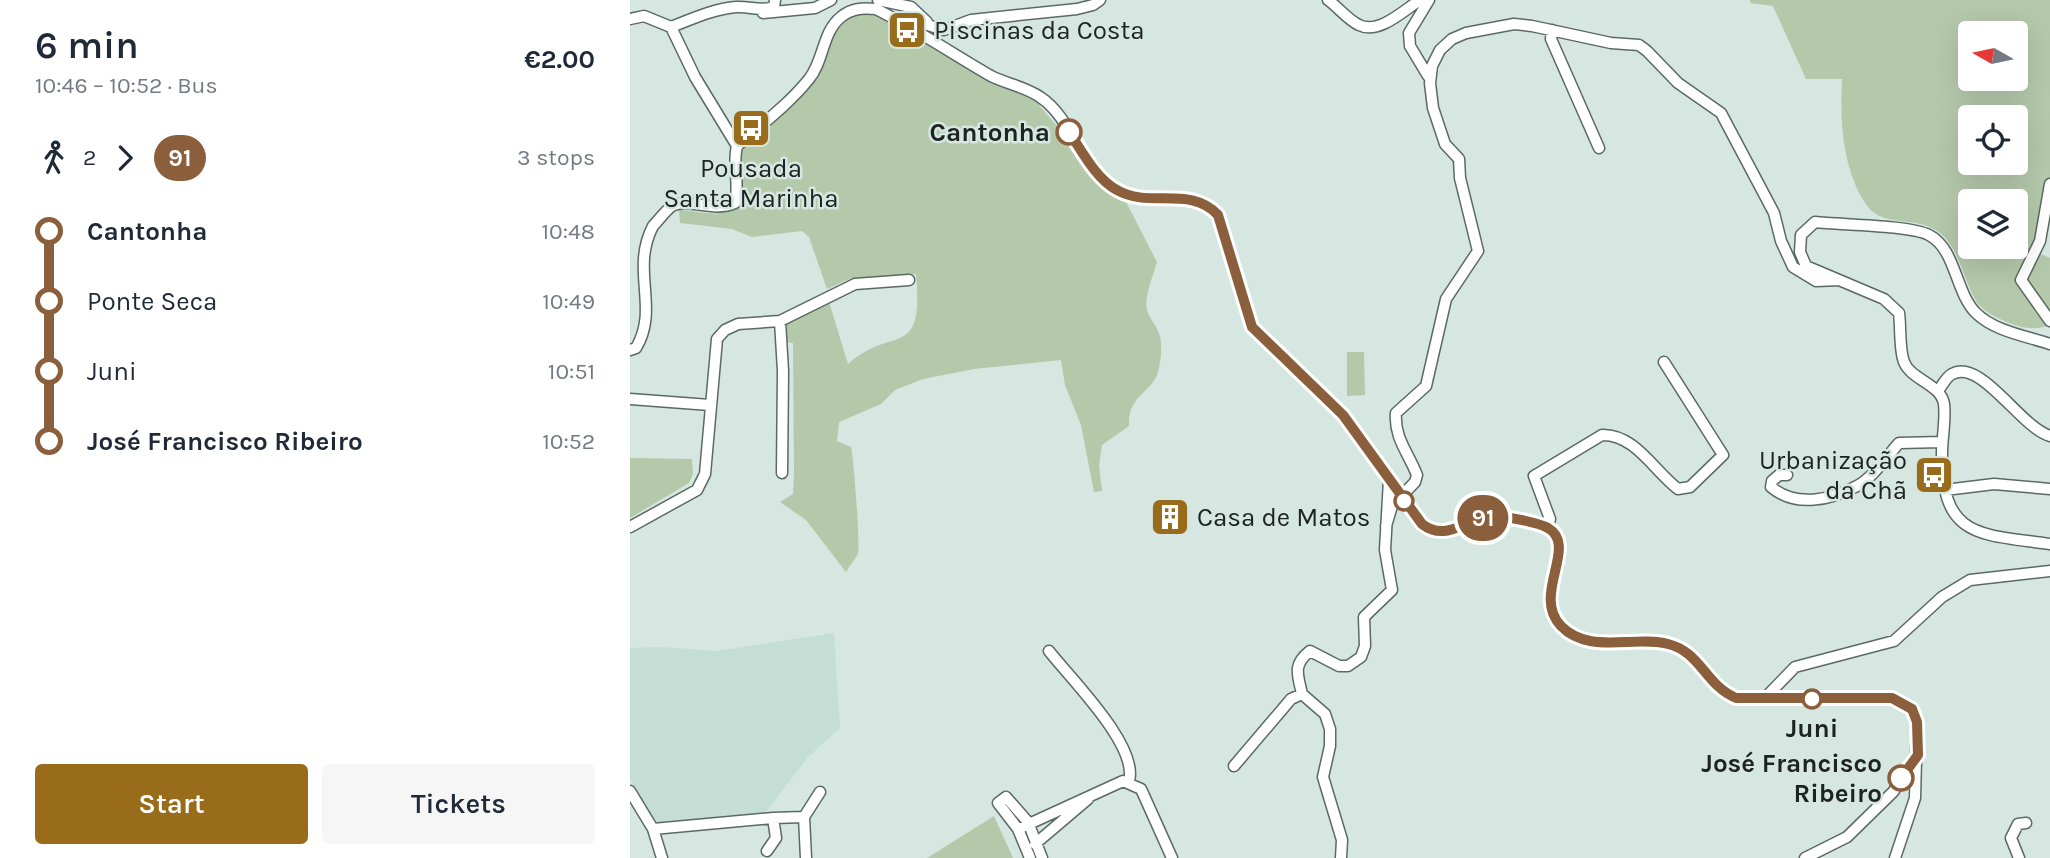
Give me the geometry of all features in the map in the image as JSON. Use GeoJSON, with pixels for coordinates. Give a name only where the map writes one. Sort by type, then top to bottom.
{"type":"FeatureCollection","features":[{"type":"Feature","properties":{"kind":"street"},"geometry":{"type":"LineString","coordinates":[[671,27],[712,11],[749,8],[765,10],[775,7],[775,0]]}},
{"type":"Feature","properties":{"kind":"street"},"geometry":{"type":"LineString","coordinates":[[749,8],[768,15],[815,8],[831,0]]}},
{"type":"Feature","properties":{"kind":"street"},"geometry":{"type":"LineString","coordinates":[[878,0],[911,7],[929,23]]}},
{"type":"Feature","properties":{"kind":"street"},"geometry":{"type":"LineString","coordinates":[[902,22],[908,19],[929,23],[944,30],[971,20],[1077,9],[1093,5],[1100,0]]}},
{"type":"Feature","properties":{"kind":"street"},"geometry":{"type":"LineString","coordinates":[[1328,0],[1357,24],[1369,28],[1379,26],[1420,0]]}},
{"type":"Feature","properties":{"kind":"street"},"geometry":{"type":"LineString","coordinates":[[1386,526],[1399,495],[1415,482],[1417,475],[1398,440],[1395,428],[1396,413],[1426,386],[1446,299],[1478,251],[1460,178],[1459,159],[1445,144],[1439,130],[1430,83],[1422,61],[1410,46],[1409,33],[1429,0]]}},
{"type":"Feature","properties":{"kind":"street"},"geometry":{"type":"LineString","coordinates":[[630,350],[636,348],[645,334],[637,257],[642,240],[673,206],[683,204],[721,209],[734,203],[738,190],[733,161],[737,146],[810,79],[822,58],[830,30],[840,18],[857,8],[876,9],[994,77],[1041,97],[1099,175],[1115,190],[1133,197],[1208,203],[1218,215],[1252,327],[1343,415],[1422,524],[1432,532],[1443,533],[1488,516],[1504,517],[1548,528],[1556,537],[1560,554],[1549,598],[1551,613],[1562,627],[1578,638],[1601,642],[1665,643],[1688,650],[1720,691],[1736,698],[1892,698],[1912,709],[1917,722],[1918,755],[1912,816],[1895,858]]}},
{"type":"Feature","properties":{"kind":"street"},"geometry":{"type":"LineString","coordinates":[[630,19],[644,16],[671,27],[695,77],[737,146]]}},
{"type":"Feature","properties":{"kind":"street"},"geometry":{"type":"LineString","coordinates":[[1430,83],[1432,66],[1440,50],[1452,38],[1514,24],[1611,43],[1639,45],[1678,83],[1721,113],[1774,213],[1781,241],[1793,267],[1816,281],[1839,280]]}},
{"type":"Feature","properties":{"kind":"street"},"geometry":{"type":"LineString","coordinates":[[1552,30],[1550,39],[1599,148]]}},
{"type":"Feature","properties":{"kind":"street"},"geometry":{"type":"LineString","coordinates":[[2050,184],[2040,241],[2021,280],[2050,321]]}},
{"type":"Feature","properties":{"kind":"street"},"geometry":{"type":"LineString","coordinates":[[2050,345],[1995,326],[1978,315],[1965,302],[1944,248],[1928,235],[1815,222],[1801,235],[1800,252],[1806,265],[1884,299],[1899,313],[1904,363],[1938,391],[1944,402],[1942,442],[1945,490],[1951,510],[1963,525],[1980,534],[2050,544]]}},
{"type":"Feature","properties":{"kind":"street"},"geometry":{"type":"LineString","coordinates":[[630,527],[697,490],[705,474],[717,339],[725,330],[738,324],[780,321],[855,284],[909,280]]}},
{"type":"Feature","properties":{"kind":"street"},"geometry":{"type":"LineString","coordinates":[[780,321],[784,385],[782,473]]}},
{"type":"Feature","properties":{"kind":"street"},"geometry":{"type":"LineString","coordinates":[[1548,528],[1550,519],[1534,476],[1602,435],[1613,434],[1642,452],[1678,489],[1690,487],[1723,455],[1664,362]]}},
{"type":"Feature","properties":{"kind":"street"},"geometry":{"type":"LineString","coordinates":[[1938,391],[1950,374],[1965,370],[1978,375],[2014,411],[2040,433],[2050,436]]}},
{"type":"Feature","properties":{"kind":"street"},"geometry":{"type":"LineString","coordinates":[[630,399],[710,405]]}},
{"type":"Feature","properties":{"kind":"street"},"geometry":{"type":"LineString","coordinates":[[1787,475],[1779,475],[1772,481],[1771,487],[1782,497],[1816,502],[1859,485],[1899,443],[1942,442]]}},
{"type":"Feature","properties":{"kind":"street"},"geometry":{"type":"LineString","coordinates":[[1341,858],[1342,840],[1323,776],[1330,746],[1330,729],[1325,714],[1302,694],[1296,672],[1300,659],[1310,651],[1339,666],[1348,666],[1361,657],[1365,646],[1364,617],[1392,590],[1385,550],[1389,480]]}},
{"type":"Feature","properties":{"kind":"street"},"geometry":{"type":"LineString","coordinates":[[1945,490],[1994,484],[2050,489]]}},
{"type":"Feature","properties":{"kind":"street"},"geometry":{"type":"LineString","coordinates":[[1764,699],[1795,667],[1894,641],[1942,597],[1970,580],[2050,571]]}},
{"type":"Feature","properties":{"kind":"street"},"geometry":{"type":"LineString","coordinates":[[1049,651],[1116,733],[1130,770],[1129,781]]}},
{"type":"Feature","properties":{"kind":"street"},"geometry":{"type":"LineString","coordinates":[[1234,766],[1291,699],[1302,694]]}},
{"type":"Feature","properties":{"kind":"street"},"geometry":{"type":"LineString","coordinates":[[1805,858],[1847,836],[1893,792],[1918,755]]}},
{"type":"Feature","properties":{"kind":"street"},"geometry":{"type":"LineString","coordinates":[[1017,829],[1118,782],[1129,781],[1141,789],[1172,858]]}},
{"type":"Feature","properties":{"kind":"street"},"geometry":{"type":"LineString","coordinates":[[630,792],[635,808],[653,829],[662,858]]}},
{"type":"Feature","properties":{"kind":"street"},"geometry":{"type":"LineString","coordinates":[[806,858],[803,817],[820,792]]}},
{"type":"Feature","properties":{"kind":"street"},"geometry":{"type":"LineString","coordinates":[[1042,858],[1038,842],[1028,822],[1006,797],[998,803],[1017,829],[1028,853],[1038,842],[1096,792]]}},
{"type":"Feature","properties":{"kind":"street"},"geometry":{"type":"LineString","coordinates":[[653,829],[803,817]]}},
{"type":"Feature","properties":{"kind":"street"},"geometry":{"type":"LineString","coordinates":[[767,852],[776,838],[773,818]]}},
{"type":"Feature","properties":{"kind":"street"},"geometry":{"type":"LineString","coordinates":[[2019,858],[2011,838],[2018,824],[2026,823]]}},
{"type":"Feature","properties":{"kind":"shaded area"},"geometry":{"type":"Polygon","coordinates":[[[834,633],[840,728],[808,757],[763,816],[664,826],[656,822],[630,780],[630,648],[663,647],[717,651],[834,633]]]}},
{"type":"Feature","properties":{"kind":"green space"},"geometry":{"type":"Polygon","coordinates":[[[1750,0],[2050,0],[2050,184],[2036,252],[2050,258],[2050,325],[2025,328],[1990,314],[1975,299],[1954,250],[1941,234],[1923,225],[1887,219],[1871,211],[1857,189],[1847,159],[1842,127],[1842,79],[1806,79],[1773,6],[1750,3],[1750,0]]]}},
{"type":"Feature","properties":{"kind":"green space"},"geometry":{"type":"Polygon","coordinates":[[[870,11],[883,15],[992,81],[1033,98],[1056,125],[1055,132],[1060,139],[1067,141],[1105,188],[1125,200],[1157,262],[1146,305],[1157,328],[1161,352],[1156,379],[1136,400],[1129,426],[1102,445],[1099,465],[1102,491],[1094,492],[1081,425],[1065,385],[1061,360],[974,369],[923,379],[895,390],[881,404],[839,422],[837,441],[851,447],[857,518],[858,553],[846,572],[806,520],[780,502],[793,494],[794,475],[793,343],[786,342],[786,323],[829,302],[848,364],[864,352],[902,337],[910,331],[915,320],[917,301],[916,274],[851,278],[827,289],[809,237],[802,231],[752,237],[732,229],[680,223],[679,210],[719,213],[741,204],[743,185],[738,161],[742,151],[814,79],[824,61],[836,27],[848,16],[870,11]]]}},
{"type":"Feature","properties":{"kind":"green space"},"geometry":{"type":"Polygon","coordinates":[[[1347,352],[1364,352],[1365,395],[1347,396],[1347,352]]]}},
{"type":"Feature","properties":{"kind":"green space"},"geometry":{"type":"Polygon","coordinates":[[[630,458],[692,459],[693,474],[689,483],[630,518],[630,458]]]}},
{"type":"Feature","properties":{"kind":"green space"},"geometry":{"type":"Polygon","coordinates":[[[994,816],[1013,858],[927,858],[994,816]]]}},
{"type":"Feature","properties":{"kind":"bus line","name":"91"},"geometry":{"type":"LineString","coordinates":[[1069,132],[1099,175],[1115,190],[1133,197],[1208,203],[1218,215],[1252,327],[1262,340],[1343,415],[1401,498],[1432,532],[1443,533],[1488,516],[1504,517],[1548,528],[1556,537],[1560,554],[1549,598],[1551,613],[1562,627],[1578,638],[1601,642],[1665,643],[1688,650],[1720,691],[1736,698],[1892,698],[1904,704],[1912,709],[1917,722],[1918,755],[1901,778]]}},
{"type":"Feature","properties":{"kind":"place","name":"Piscinas da Costa"},"geometry":{"type":"Point","coordinates":[907,30]}},
{"type":"Feature","properties":{"kind":"place","name":"Pousada Santa Marinha"},"geometry":{"type":"Point","coordinates":[751,128]}},
{"type":"Feature","properties":{"kind":"place","name":"Cantonha"},"geometry":{"type":"Point","coordinates":[1069,132]}},
{"type":"Feature","properties":{"kind":"place","name":"Urbanização da Chã"},"geometry":{"type":"Point","coordinates":[1934,475]}},
{"type":"Feature","properties":{"kind":"place","name":"Casa de Matos"},"geometry":{"type":"Point","coordinates":[1170,517]}},
{"type":"Feature","properties":{"kind":"place","name":"Juni"},"geometry":{"type":"Point","coordinates":[1812,699]}},
{"type":"Feature","properties":{"kind":"place","name":"José Francisco Ribeiro"},"geometry":{"type":"Point","coordinates":[1901,778]}}]}
